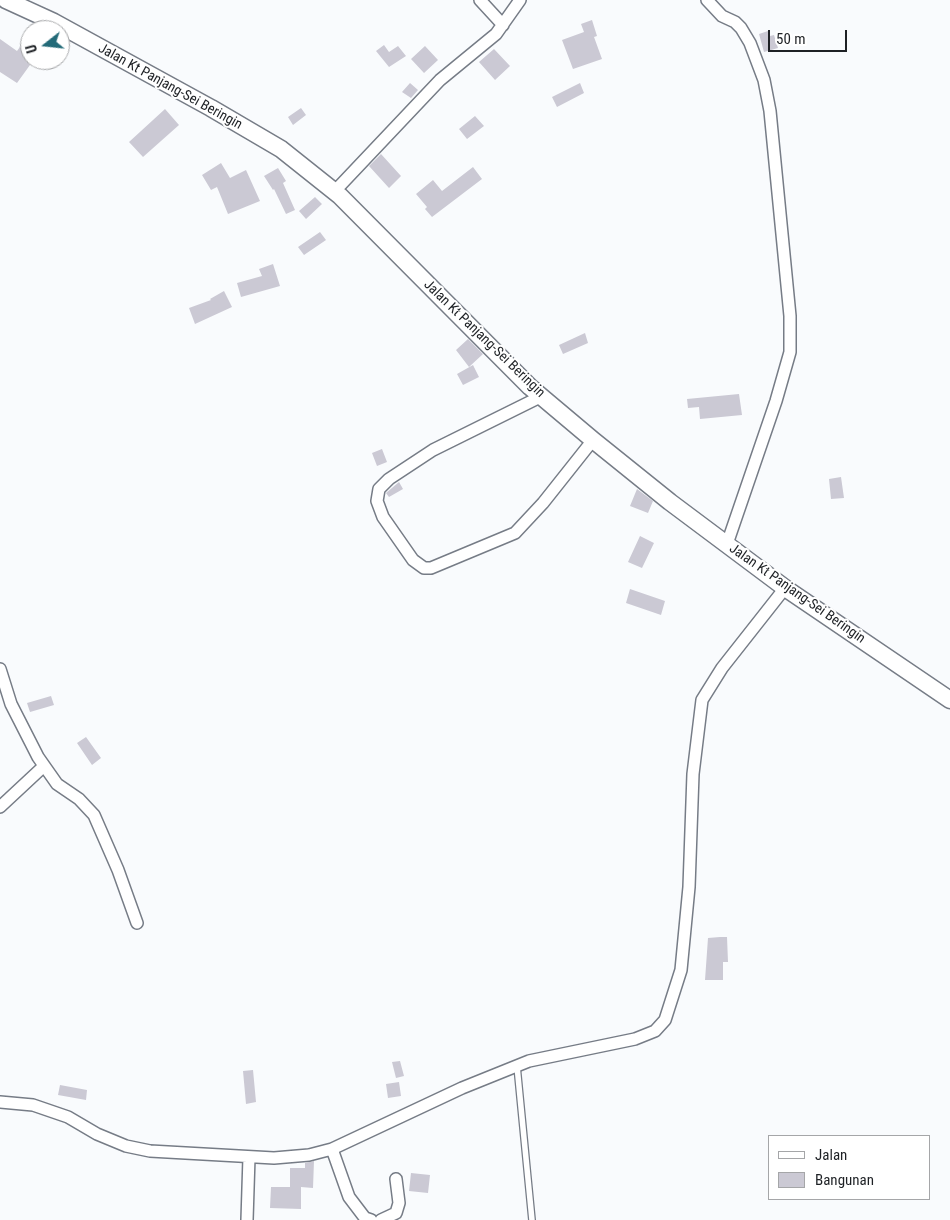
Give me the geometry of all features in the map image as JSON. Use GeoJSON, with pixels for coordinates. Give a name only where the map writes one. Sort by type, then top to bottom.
{"type":"FeatureCollection","features":[{"type":"Feature","properties":{"kind":"street","name":"Jalan Kt Panjang-Sei Beringin"},"geometry":{"type":"LineString","coordinates":[[6,0],[54,22],[211,108],[281,149],[334,192],[542,396],[593,440],[670,502],[785,588],[950,700]]}},
{"type":"Feature","properties":{"kind":"street"},"geometry":{"type":"LineString","coordinates":[[480,0],[503,25]]}},
{"type":"Feature","properties":{"kind":"street"},"geometry":{"type":"LineString","coordinates":[[334,192],[440,80],[490,40],[520,0]]}},
{"type":"Feature","properties":{"kind":"street"},"geometry":{"type":"LineString","coordinates":[[707,0],[722,16],[735,22],[742,28],[750,43],[764,80],[770,111],[790,316],[790,352],[786,369],[727,544]]}},
{"type":"Feature","properties":{"kind":"street"},"geometry":{"type":"LineString","coordinates":[[542,396],[433,450],[389,479],[379,489],[377,501],[383,516],[413,560],[424,568],[431,568],[515,533],[543,503],[593,440]]}},
{"type":"Feature","properties":{"kind":"street"},"geometry":{"type":"LineString","coordinates":[[0,1102],[33,1104],[68,1117],[97,1134],[126,1146],[150,1151],[249,1157],[309,1155],[332,1149],[462,1088],[517,1066],[559,1054],[635,1039],[655,1031],[665,1020],[682,970],[689,887],[692,774],[702,700],[722,668],[785,588]]}},
{"type":"Feature","properties":{"kind":"street"},"geometry":{"type":"LineString","coordinates":[[0,669],[11,704],[44,766],[57,784],[79,799],[94,815],[118,870],[137,923]]}},
{"type":"Feature","properties":{"kind":"street"},"geometry":{"type":"LineString","coordinates":[[0,807],[44,766]]}},
{"type":"Feature","properties":{"kind":"street"},"geometry":{"type":"LineString","coordinates":[[332,1149],[349,1197],[365,1218],[371,1220]]}},
{"type":"Feature","properties":{"kind":"street"},"geometry":{"type":"LineString","coordinates":[[247,1220],[249,1157]]}},
{"type":"Feature","properties":{"kind":"street"},"geometry":{"type":"LineString","coordinates":[[381,1220],[396,1213],[399,1203],[396,1179]]}},
{"type":"Feature","properties":{"kind":"lane"},"geometry":{"type":"LineString","coordinates":[[517,1066],[532,1220]]}},
{"type":"Feature","properties":{"kind":"building"},"geometry":{"type":"Polygon","coordinates":[[[592,20],[597,36],[594,37],[602,59],[573,69],[562,40],[584,32],[581,24],[592,20]]]}},
{"type":"Feature","properties":{"kind":"building"},"geometry":{"type":"Polygon","coordinates":[[[768,31],[770,36],[774,35],[778,48],[764,52],[759,34],[768,31]]]}},
{"type":"Feature","properties":{"kind":"building"},"geometry":{"type":"Polygon","coordinates":[[[0,39],[17,51],[20,47],[20,70],[26,70],[17,83],[0,72],[0,39]]]}},
{"type":"Feature","properties":{"kind":"building"},"geometry":{"type":"Polygon","coordinates":[[[384,45],[389,52],[398,46],[406,56],[389,67],[376,51],[384,45]]]}},
{"type":"Feature","properties":{"kind":"building"},"geometry":{"type":"Polygon","coordinates":[[[425,46],[438,60],[424,73],[411,59],[425,46]]]}},
{"type":"Feature","properties":{"kind":"building"},"geometry":{"type":"Polygon","coordinates":[[[494,49],[510,66],[495,80],[479,62],[494,49]]]}},
{"type":"Feature","properties":{"kind":"building"},"geometry":{"type":"Polygon","coordinates":[[[410,83],[418,90],[411,98],[402,92],[410,83]]]}},
{"type":"Feature","properties":{"kind":"building"},"geometry":{"type":"Polygon","coordinates":[[[580,83],[584,93],[557,107],[552,97],[580,83]]]}},
{"type":"Feature","properties":{"kind":"building"},"geometry":{"type":"Polygon","coordinates":[[[301,108],[306,115],[293,125],[288,117],[301,108]]]}},
{"type":"Feature","properties":{"kind":"building"},"geometry":{"type":"Polygon","coordinates":[[[165,109],[179,125],[143,157],[129,142],[165,109]]]}},
{"type":"Feature","properties":{"kind":"building"},"geometry":{"type":"Polygon","coordinates":[[[475,116],[484,126],[467,139],[459,129],[475,116]]]}},
{"type":"Feature","properties":{"kind":"building"},"geometry":{"type":"Polygon","coordinates":[[[381,154],[401,176],[389,188],[369,166],[381,154]]]}},
{"type":"Feature","properties":{"kind":"building"},"geometry":{"type":"Polygon","coordinates":[[[221,163],[230,178],[246,170],[260,201],[228,214],[217,187],[211,190],[202,175],[221,163]]]}},
{"type":"Feature","properties":{"kind":"building"},"geometry":{"type":"Polygon","coordinates":[[[473,167],[482,179],[432,217],[425,209],[427,207],[416,194],[433,180],[442,191],[473,167]]]}},
{"type":"Feature","properties":{"kind":"building"},"geometry":{"type":"Polygon","coordinates":[[[278,168],[286,181],[283,183],[295,210],[286,214],[274,189],[264,176],[278,168]]]}},
{"type":"Feature","properties":{"kind":"building"},"geometry":{"type":"Polygon","coordinates":[[[315,197],[322,204],[306,219],[299,211],[315,197]]]}},
{"type":"Feature","properties":{"kind":"building"},"geometry":{"type":"Polygon","coordinates":[[[320,232],[326,240],[304,255],[298,247],[320,232]]]}},
{"type":"Feature","properties":{"kind":"building"},"geometry":{"type":"Polygon","coordinates":[[[273,264],[280,286],[241,297],[237,283],[262,276],[259,269],[273,264]]]}},
{"type":"Feature","properties":{"kind":"building"},"geometry":{"type":"Polygon","coordinates":[[[224,291],[232,307],[195,324],[189,308],[211,300],[224,291]]]}},
{"type":"Feature","properties":{"kind":"building"},"geometry":{"type":"Polygon","coordinates":[[[585,333],[588,343],[563,354],[559,345],[585,333]]]}},
{"type":"Feature","properties":{"kind":"building"},"geometry":{"type":"Polygon","coordinates":[[[468,339],[483,354],[469,367],[456,350],[468,339]]]}},
{"type":"Feature","properties":{"kind":"building"},"geometry":{"type":"Polygon","coordinates":[[[473,365],[479,377],[463,385],[457,374],[473,365]]]}},
{"type":"Feature","properties":{"kind":"building"},"geometry":{"type":"Polygon","coordinates":[[[739,394],[742,415],[700,419],[699,407],[688,408],[687,399],[739,394]]]}},
{"type":"Feature","properties":{"kind":"building"},"geometry":{"type":"Polygon","coordinates":[[[382,449],[387,462],[377,466],[372,453],[382,449]]]}},
{"type":"Feature","properties":{"kind":"building"},"geometry":{"type":"Polygon","coordinates":[[[841,477],[844,498],[831,499],[829,479],[841,477]]]}},
{"type":"Feature","properties":{"kind":"building"},"geometry":{"type":"Polygon","coordinates":[[[399,482],[403,489],[389,497],[386,493],[399,482]]]}},
{"type":"Feature","properties":{"kind":"building"},"geometry":{"type":"Polygon","coordinates":[[[637,489],[653,501],[648,513],[630,506],[637,489]]]}},
{"type":"Feature","properties":{"kind":"building"},"geometry":{"type":"Polygon","coordinates":[[[640,536],[654,543],[642,568],[628,562],[640,536]]]}},
{"type":"Feature","properties":{"kind":"building"},"geometry":{"type":"Polygon","coordinates":[[[630,589],[665,601],[661,615],[626,603],[630,589]]]}},
{"type":"Feature","properties":{"kind":"building"},"geometry":{"type":"Polygon","coordinates":[[[51,696],[54,705],[30,712],[27,703],[51,696]]]}},
{"type":"Feature","properties":{"kind":"building"},"geometry":{"type":"Polygon","coordinates":[[[86,737],[101,758],[92,765],[77,743],[86,737]]]}},
{"type":"Feature","properties":{"kind":"building"},"geometry":{"type":"Polygon","coordinates":[[[727,937],[728,962],[723,962],[723,980],[705,980],[708,938],[727,937]]]}},
{"type":"Feature","properties":{"kind":"building"},"geometry":{"type":"Polygon","coordinates":[[[400,1061],[404,1076],[396,1078],[392,1062],[400,1061]]]}},
{"type":"Feature","properties":{"kind":"building"},"geometry":{"type":"Polygon","coordinates":[[[253,1070],[256,1102],[246,1104],[243,1071],[253,1070]]]}},
{"type":"Feature","properties":{"kind":"building"},"geometry":{"type":"Polygon","coordinates":[[[399,1082],[401,1096],[388,1098],[386,1084],[399,1082]]]}},
{"type":"Feature","properties":{"kind":"building"},"geometry":{"type":"Polygon","coordinates":[[[60,1085],[87,1090],[86,1100],[58,1095],[60,1085]]]}},
{"type":"Feature","properties":{"kind":"building"},"geometry":{"type":"Polygon","coordinates":[[[314,1161],[313,1188],[301,1187],[301,1209],[270,1208],[271,1187],[290,1187],[290,1168],[305,1168],[305,1163],[314,1161]]]}},
{"type":"Feature","properties":{"kind":"building"},"geometry":{"type":"Polygon","coordinates":[[[411,1173],[430,1175],[428,1193],[409,1191],[411,1173]]]}}]}
